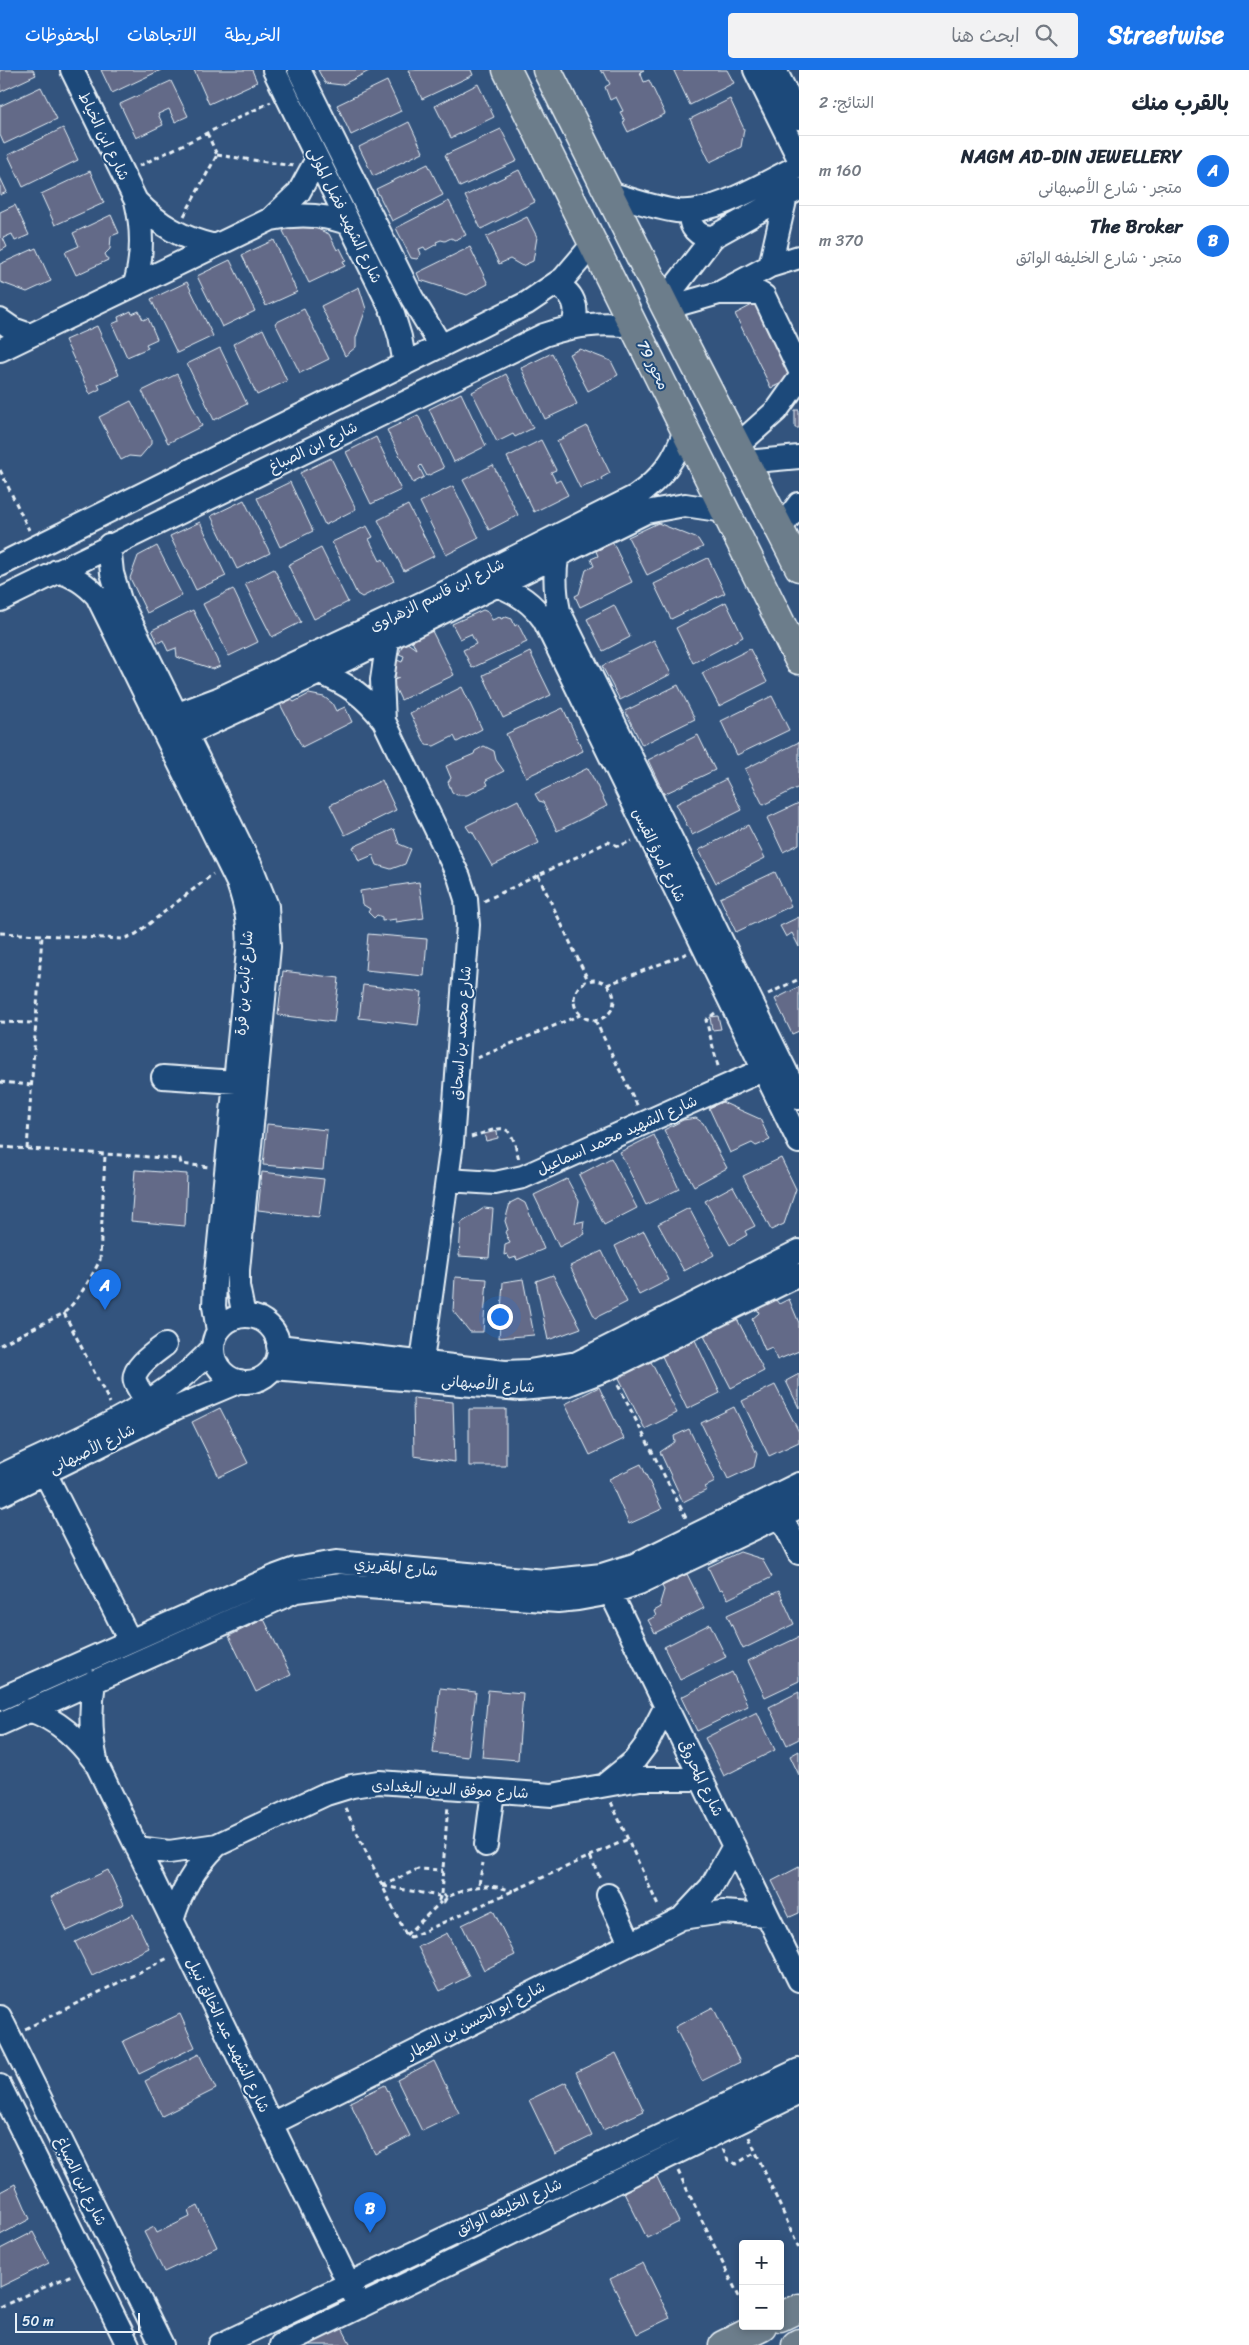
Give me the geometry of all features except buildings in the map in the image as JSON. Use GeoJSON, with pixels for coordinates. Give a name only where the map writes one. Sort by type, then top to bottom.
{"type":"FeatureCollection","features":[{"type":"Feature","properties":{"kind":"main road","name":"محور 79"},"geometry":{"type":"LineString","coordinates":[[507,70],[799,660]]}},
{"type":"Feature","properties":{"kind":"main road"},"geometry":{"type":"LineString","coordinates":[[547,70],[664,306],[799,567]]}},
{"type":"Feature","properties":{"kind":"main road"},"geometry":{"type":"LineString","coordinates":[[784,2315],[799,2308]]}},
{"type":"Feature","properties":{"kind":"main road"},"geometry":{"type":"LineString","coordinates":[[724,2345],[754,2330]]}},
{"type":"Feature","properties":{"kind":"street","name":"شارع ابن الخياط"},"geometry":{"type":"LineString","coordinates":[[72,70],[136,201],[142,240],[140,268],[135,284]]}},
{"type":"Feature","properties":{"kind":"street","name":"شارع الشهيد فضل المولى"},"geometry":{"type":"LineString","coordinates":[[274,70],[315,164],[348,223],[392,311],[400,337],[405,364]]}},
{"type":"Feature","properties":{"kind":"street","name":"شارع الشهيد فضل المولى"},"geometry":{"type":"LineString","coordinates":[[300,70],[412,298],[441,346]]}},
{"type":"Feature","properties":{"kind":"street"},"geometry":{"type":"LineString","coordinates":[[754,70],[799,159]]}},
{"type":"Feature","properties":{"kind":"street"},"geometry":{"type":"LineString","coordinates":[[775,70],[799,118]]}},
{"type":"Feature","properties":{"kind":"street"},"geometry":{"type":"LineString","coordinates":[[271,219],[299,192],[315,164]]}},
{"type":"Feature","properties":{"kind":"street"},"geometry":{"type":"LineString","coordinates":[[609,193],[662,208],[692,212],[730,199],[799,166]]}},
{"type":"Feature","properties":{"kind":"street"},"geometry":{"type":"LineString","coordinates":[[664,306],[713,237],[792,193]]}},
{"type":"Feature","properties":{"kind":"street"},"geometry":{"type":"LineString","coordinates":[[770,266],[792,193]]}},
{"type":"Feature","properties":{"kind":"street","name":"شارع ابن الخياط"},"geometry":{"type":"LineString","coordinates":[[136,201],[159,223],[174,232],[215,246]]}},
{"type":"Feature","properties":{"kind":"street"},"geometry":{"type":"LineString","coordinates":[[692,212],[691,223],[695,230],[701,235],[713,237]]}},
{"type":"Feature","properties":{"kind":"street"},"geometry":{"type":"LineString","coordinates":[[0,350],[271,219],[302,214],[318,215],[348,223]]}},
{"type":"Feature","properties":{"kind":"street"},"geometry":{"type":"LineString","coordinates":[[0,566],[527,303],[554,286],[580,262],[593,244]]}},
{"type":"Feature","properties":{"kind":"street"},"geometry":{"type":"LineString","coordinates":[[664,306],[719,293],[770,266],[799,257]]}},
{"type":"Feature","properties":{"kind":"street"},"geometry":{"type":"LineString","coordinates":[[554,286],[566,291],[574,302],[576,314],[572,327]]}},
{"type":"Feature","properties":{"kind":"street"},"geometry":{"type":"LineString","coordinates":[[719,293],[759,294],[764,296],[799,370]]}},
{"type":"Feature","properties":{"kind":"street"},"geometry":{"type":"LineString","coordinates":[[0,320],[13,329],[30,335]]}},
{"type":"Feature","properties":{"kind":"street","name":"شارع ابن الصباغ"},"geometry":{"type":"LineString","coordinates":[[0,600],[544,335],[572,327],[610,323],[634,326]]}},
{"type":"Feature","properties":{"kind":"street"},"geometry":{"type":"LineString","coordinates":[[741,454],[799,379]]}},
{"type":"Feature","properties":{"kind":"street"},"geometry":{"type":"LineString","coordinates":[[776,410],[799,401]]}},
{"type":"Feature","properties":{"kind":"street","name":"شارع ابن قاسم الزهراوى"},"geometry":{"type":"LineString","coordinates":[[177,739],[388,640],[446,602],[636,496],[660,478],[668,469],[678,451],[685,430]]}},
{"type":"Feature","properties":{"kind":"street"},"geometry":{"type":"LineString","coordinates":[[741,454],[799,457]]}},
{"type":"Feature","properties":{"kind":"street"},"geometry":{"type":"LineString","coordinates":[[660,478],[666,479],[676,488],[679,506]]}},
{"type":"Feature","properties":{"kind":"street"},"geometry":{"type":"LineString","coordinates":[[780,529],[799,504]]}},
{"type":"Feature","properties":{"kind":"street","name":"شارع ابن قاسم الزهراوى"},"geometry":{"type":"LineString","coordinates":[[167,718],[446,602],[499,586],[646,512],[679,506],[705,507],[725,511]]}},
{"type":"Feature","properties":{"kind":"street","name":"شارع ثابت بن قرة"},"geometry":{"type":"LineString","coordinates":[[109,546],[112,573],[120,600],[167,718],[246,904],[250,928],[241,1092],[238,1270],[238,1286],[244,1316]]}},
{"type":"Feature","properties":{"kind":"street","name":"شارع امرؤ القيس"},"geometry":{"type":"LineString","coordinates":[[557,558],[554,575],[559,611],[772,1066],[799,1142]]}},
{"type":"Feature","properties":{"kind":"street","name":"شارع ثابت بن قرة"},"geometry":{"type":"LineString","coordinates":[[57,571],[72,576],[86,584],[97,596],[167,718]]}},
{"type":"Feature","properties":{"kind":"street","name":"شارع امرؤ القيس"},"geometry":{"type":"LineString","coordinates":[[499,586],[518,594],[534,606],[544,620],[704,947],[742,1004]]}},
{"type":"Feature","properties":{"kind":"street","name":"شارع محمد بن اسحاق"},"geometry":{"type":"LineString","coordinates":[[384,720],[382,680],[388,640]]}},
{"type":"Feature","properties":{"kind":"street","name":"شارع محمد بن اسحاق"},"geometry":{"type":"LineString","coordinates":[[319,673],[338,680],[356,690],[372,704],[384,720],[459,878],[467,909],[468,925],[452,1143],[422,1361]]}},
{"type":"Feature","properties":{"kind":"street","name":"شارع ثابت بن قرة"},"geometry":{"type":"LineString","coordinates":[[177,739],[254,872],[266,906],[269,947],[227,1170],[215,1283],[215,1340]]}},
{"type":"Feature","properties":{"kind":"street","name":"شارع امرؤ القيس"},"geometry":{"type":"LineString","coordinates":[[772,1066],[799,1098]]}},
{"type":"Feature","properties":{"kind":"street","name":"شارع الشهيد محمد اسماعيل"},"geometry":{"type":"LineString","coordinates":[[447,1180],[495,1183],[522,1177],[772,1066]]}},
{"type":"Feature","properties":{"kind":"street"},"geometry":{"type":"LineString","coordinates":[[163,1077],[241,1092]]}},
{"type":"Feature","properties":{"kind":"street","name":"شارع الأصبهانى"},"geometry":{"type":"LineString","coordinates":[[278,1346],[505,1372],[529,1371],[577,1363],[799,1252]]}},
{"type":"Feature","properties":{"kind":"street","name":"شارع الأصبهانى"},"geometry":{"type":"LineString","coordinates":[[273,1368],[520,1389],[566,1385],[610,1368],[799,1275]]}},
{"type":"Feature","properties":{"kind":"street"},"geometry":{"type":"LineString","coordinates":[[244,1316],[253,1317],[267,1324],[273,1330],[278,1346],[278,1357],[273,1368],[264,1376],[252,1381],[240,1381],[231,1378],[217,1366],[215,1340],[225,1323],[234,1318],[244,1316]]}},
{"type":"Feature","properties":{"kind":"street","name":"شارع الأصبهانى"},"geometry":{"type":"LineString","coordinates":[[0,1476],[118,1419],[148,1402],[182,1378],[215,1340]]}},
{"type":"Feature","properties":{"kind":"street"},"geometry":{"type":"LineString","coordinates":[[148,1402],[135,1382],[134,1376],[136,1370],[164,1345]]}},
{"type":"Feature","properties":{"kind":"street","name":"شارع الأصبهانى"},"geometry":{"type":"LineString","coordinates":[[0,1495],[176,1408],[240,1381]]}},
{"type":"Feature","properties":{"kind":"street"},"geometry":{"type":"LineString","coordinates":[[45,1472],[130,1641]]}},
{"type":"Feature","properties":{"kind":"street","name":"شارع المقريزي"},"geometry":{"type":"LineString","coordinates":[[0,1724],[282,1597],[310,1588],[341,1585],[558,1601],[582,1600],[634,1565],[799,1484]]}},
{"type":"Feature","properties":{"kind":"street"},"geometry":{"type":"LineString","coordinates":[[790,1511],[799,1553]]}},
{"type":"Feature","properties":{"kind":"street","name":"شارع المقريزي"},"geometry":{"type":"LineString","coordinates":[[0,1699],[295,1569],[336,1562],[545,1581],[606,1584],[639,1583],[790,1511]]}},
{"type":"Feature","properties":{"kind":"street","name":"شارع المحروقى"},"geometry":{"type":"LineString","coordinates":[[606,1584],[799,1980]]}},
{"type":"Feature","properties":{"kind":"street","name":"شارع الشهيد عبد الخالق نبيل"},"geometry":{"type":"LineString","coordinates":[[94,1681],[90,1708],[90,1727],[96,1764]]}},
{"type":"Feature","properties":{"kind":"street","name":"شارع موفق الدين البغدادى"},"geometry":{"type":"LineString","coordinates":[[604,1786],[634,1761],[646,1745],[666,1706]]}},
{"type":"Feature","properties":{"kind":"street","name":"شارع الشهيد عبد الخالق نبيل"},"geometry":{"type":"LineString","coordinates":[[29,1710],[41,1714],[64,1728],[76,1738],[96,1764],[360,2307]]}},
{"type":"Feature","properties":{"kind":"street","name":"شارع موفق الدين البغدادى"},"geometry":{"type":"LineString","coordinates":[[137,1848],[169,1852],[217,1845],[336,1791],[379,1782],[552,1796],[640,1779],[701,1778]]}},
{"type":"Feature","properties":{"kind":"street"},"geometry":{"type":"LineString","coordinates":[[486,1845],[493,1791]]}},
{"type":"Feature","properties":{"kind":"street","name":"شارع موفق الدين البغدادى"},"geometry":{"type":"LineString","coordinates":[[172,1920],[177,1903],[193,1872],[217,1845]]}},
{"type":"Feature","properties":{"kind":"street","name":"شارع ابو الحسن بن العطار"},"geometry":{"type":"LineString","coordinates":[[271,2124],[674,1921],[711,1886],[734,1846]]}},
{"type":"Feature","properties":{"kind":"street"},"geometry":{"type":"LineString","coordinates":[[608,1895],[630,1944]]}},
{"type":"Feature","properties":{"kind":"street","name":"شارع ابو الحسن بن العطار"},"geometry":{"type":"LineString","coordinates":[[674,1921],[722,1912],[768,1915]]}},
{"type":"Feature","properties":{"kind":"street","name":"شارع ابن الصباغ"},"geometry":{"type":"LineString","coordinates":[[5,2027],[162,2345]]}},
{"type":"Feature","properties":{"kind":"street","name":"شارع الخليفه الواثق"},"geometry":{"type":"LineString","coordinates":[[220,2345],[799,2070]]}},
{"type":"Feature","properties":{"kind":"street","name":"شارع ابن الصباغ"},"geometry":{"type":"LineString","coordinates":[[0,2086],[128,2345]]}},
{"type":"Feature","properties":{"kind":"street","name":"شارع الخليفه الواثق"},"geometry":{"type":"LineString","coordinates":[[281,2345],[799,2093]]}},
{"type":"Feature","properties":{"kind":"street"},"geometry":{"type":"LineString","coordinates":[[677,2128],[679,2153]]}},
{"type":"Feature","properties":{"kind":"path"},"geometry":{"type":"LineString","coordinates":[[123,174],[286,95]]}},
{"type":"Feature","properties":{"kind":"path"},"geometry":{"type":"LineString","coordinates":[[207,133],[217,155]]}},
{"type":"Feature","properties":{"kind":"path"},"geometry":{"type":"LineString","coordinates":[[217,155],[315,164]]}},
{"type":"Feature","properties":{"kind":"path"},"geometry":{"type":"LineString","coordinates":[[174,232],[217,155]]}},
{"type":"Feature","properties":{"kind":"path"},"geometry":{"type":"LineString","coordinates":[[0,470],[38,547]]}},
{"type":"Feature","properties":{"kind":"path"},"geometry":{"type":"LineString","coordinates":[[467,909],[608,842],[621,846],[648,834]]}},
{"type":"Feature","properties":{"kind":"path"},"geometry":{"type":"LineString","coordinates":[[0,933],[109,940],[123,939],[136,934],[228,862]]}},
{"type":"Feature","properties":{"kind":"path"},"geometry":{"type":"LineString","coordinates":[[538,875],[588,980]]}},
{"type":"Feature","properties":{"kind":"path"},"geometry":{"type":"LineString","coordinates":[[27,1149],[42,936]]}},
{"type":"Feature","properties":{"kind":"path"},"geometry":{"type":"LineString","coordinates":[[607,985],[704,947]]}},
{"type":"Feature","properties":{"kind":"path"},"geometry":{"type":"LineString","coordinates":[[724,1087],[706,1020],[799,979]]}},
{"type":"Feature","properties":{"kind":"path"},"geometry":{"type":"LineString","coordinates":[[588,980],[598,980],[607,985],[613,996],[611,1009],[602,1018],[595,1020],[580,1015],[574,1004],[575,992],[583,983],[588,980]]}},
{"type":"Feature","properties":{"kind":"path"},"geometry":{"type":"LineString","coordinates":[[459,1065],[580,1015]]}},
{"type":"Feature","properties":{"kind":"path"},"geometry":{"type":"LineString","coordinates":[[595,1020],[646,1122]]}},
{"type":"Feature","properties":{"kind":"path"},"geometry":{"type":"LineString","coordinates":[[0,1022],[35,1023]]}},
{"type":"Feature","properties":{"kind":"path"},"geometry":{"type":"LineString","coordinates":[[0,1082],[31,1085]]}},
{"type":"Feature","properties":{"kind":"path"},"geometry":{"type":"LineString","coordinates":[[452,1143],[501,1127],[508,1130],[514,1136],[522,1177]]}},
{"type":"Feature","properties":{"kind":"path"},"geometry":{"type":"LineString","coordinates":[[0,1147],[180,1159],[182,1164],[227,1170]]}},
{"type":"Feature","properties":{"kind":"path"},"geometry":{"type":"LineString","coordinates":[[0,1345],[64,1313],[72,1306],[100,1260],[105,1155]]}},
{"type":"Feature","properties":{"kind":"path"},"geometry":{"type":"LineString","coordinates":[[64,1313],[118,1419]]}},
{"type":"Feature","properties":{"kind":"path"},"geometry":{"type":"LineString","coordinates":[[610,1368],[695,1536]]}},
{"type":"Feature","properties":{"kind":"path"},"geometry":{"type":"LineString","coordinates":[[604,1786],[628,1839],[674,1921]]}},
{"type":"Feature","properties":{"kind":"path"},"geometry":{"type":"LineString","coordinates":[[441,1902],[449,1787]]}},
{"type":"Feature","properties":{"kind":"path"},"geometry":{"type":"LineString","coordinates":[[336,1791],[406,1935],[411,1937],[628,1839]]}},
{"type":"Feature","properties":{"kind":"path"},"geometry":{"type":"LineString","coordinates":[[590,1856],[608,1895]]}},
{"type":"Feature","properties":{"kind":"path"},"geometry":{"type":"LineString","coordinates":[[382,1886],[418,1869],[443,1870]]}},
{"type":"Feature","properties":{"kind":"path"},"geometry":{"type":"LineString","coordinates":[[382,1886],[447,1896],[479,1884],[496,1885],[514,1891]]}},
{"type":"Feature","properties":{"kind":"path"},"geometry":{"type":"LineString","coordinates":[[406,1935],[441,1902],[447,1900],[447,1896]]}},
{"type":"Feature","properties":{"kind":"path"},"geometry":{"type":"LineString","coordinates":[[5,2027],[186,1949]]}},
{"type":"Feature","properties":{"kind":"path"},"geometry":{"type":"LineString","coordinates":[[742,2122],[799,2248]]}},
{"type":"Feature","properties":{"kind":"path"},"geometry":{"type":"LineString","coordinates":[[716,2135],[728,2160],[732,2163],[736,2164],[756,2152]]}},
{"type":"Feature","properties":{"kind":"path"},"geometry":{"type":"LineString","coordinates":[[679,2153],[739,2296]]}},
{"type":"Feature","properties":{"kind":"path"},"geometry":{"type":"LineString","coordinates":[[0,2306],[90,2267]]}},
{"type":"Feature","properties":{"kind":"place","name":"NAGM AD-DIN JEWELLERY"},"geometry":{"type":"Point","coordinates":[105,1310]}},
{"type":"Feature","properties":{"kind":"place","name":"The Broker"},"geometry":{"type":"Point","coordinates":[370,2233]}}]}
